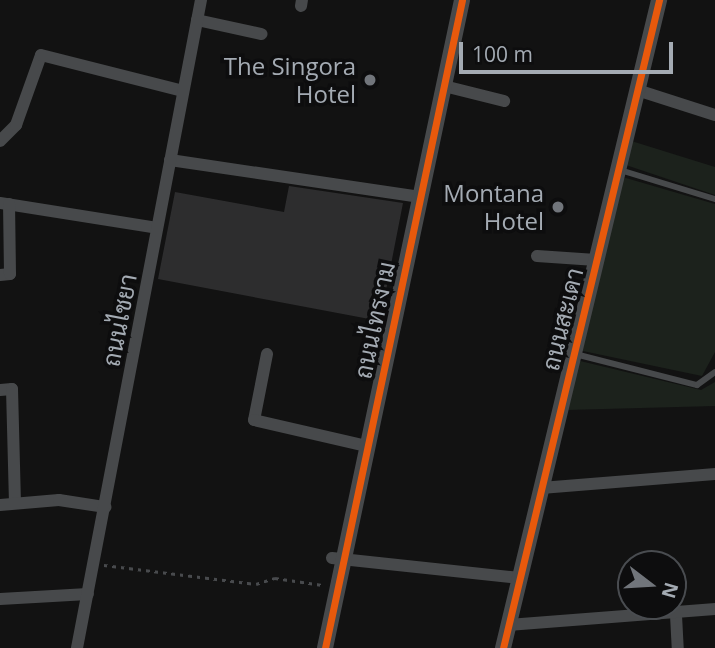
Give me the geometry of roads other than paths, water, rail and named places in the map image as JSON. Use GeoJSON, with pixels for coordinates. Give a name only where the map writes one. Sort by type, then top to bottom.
{"type":"FeatureCollection","features":[{"type":"Feature","properties":{"kind":"street","name":"ถนนไชยา"},"geometry":{"type":"LineString","coordinates":[[77,648],[201,0]]}},
{"type":"Feature","properties":{"kind":"street","name":"ถนนไทรงาม"},"geometry":{"type":"LineString","coordinates":[[324,648],[337,587],[338,559],[367,446],[462,0]]}},
{"type":"Feature","properties":{"kind":"street","name":"ถนนสะเดา"},"geometry":{"type":"LineString","coordinates":[[503,648],[659,0]]}},
{"type":"Feature","properties":{"kind":"street"},"geometry":{"type":"LineString","coordinates":[[197,20],[261,34]]}},
{"type":"Feature","properties":{"kind":"street"},"geometry":{"type":"LineString","coordinates":[[0,141],[16,125],[41,55],[183,91]]}},
{"type":"Feature","properties":{"kind":"street"},"geometry":{"type":"LineString","coordinates":[[444,86],[504,101]]}},
{"type":"Feature","properties":{"kind":"street"},"geometry":{"type":"LineString","coordinates":[[637,90],[715,115]]}},
{"type":"Feature","properties":{"kind":"street"},"geometry":{"type":"LineString","coordinates":[[170,160],[420,197]]}},
{"type":"Feature","properties":{"kind":"street"},"geometry":{"type":"LineString","coordinates":[[0,275],[10,274],[4,204],[157,228]]}},
{"type":"Feature","properties":{"kind":"street"},"geometry":{"type":"LineString","coordinates":[[537,256],[596,260]]}},
{"type":"Feature","properties":{"kind":"street"},"geometry":{"type":"LineString","coordinates":[[267,354],[254,420],[367,446]]}},
{"type":"Feature","properties":{"kind":"street"},"geometry":{"type":"LineString","coordinates":[[0,390],[12,389],[15,503]]}},
{"type":"Feature","properties":{"kind":"street"},"geometry":{"type":"LineString","coordinates":[[541,488],[715,474]]}},
{"type":"Feature","properties":{"kind":"street"},"geometry":{"type":"LineString","coordinates":[[0,505],[15,503],[105,507]]}},
{"type":"Feature","properties":{"kind":"street"},"geometry":{"type":"LineString","coordinates":[[338,559],[520,578]]}},
{"type":"Feature","properties":{"kind":"street"},"geometry":{"type":"LineString","coordinates":[[0,599],[88,594]]}},
{"type":"Feature","properties":{"kind":"street"},"geometry":{"type":"LineString","coordinates":[[687,613],[715,609]]}},
{"type":"Feature","properties":{"kind":"street"},"geometry":{"type":"LineString","coordinates":[[508,625],[617,619]]}},
{"type":"Feature","properties":{"kind":"street"},"geometry":{"type":"LineString","coordinates":[[676,620],[678,648]]}},
{"type":"Feature","properties":{"kind":"lane"},"geometry":{"type":"LineString","coordinates":[[618,169],[715,199]]}},
{"type":"Feature","properties":{"kind":"lane"},"geometry":{"type":"LineString","coordinates":[[573,354],[698,385],[715,372]]}},
{"type":"Feature","properties":{"kind":"place","name":"The Singora Hotel"},"geometry":{"type":"Point","coordinates":[370,80]}},
{"type":"Feature","properties":{"kind":"place","name":"Montana Hotel"},"geometry":{"type":"Point","coordinates":[558,207]}}]}
